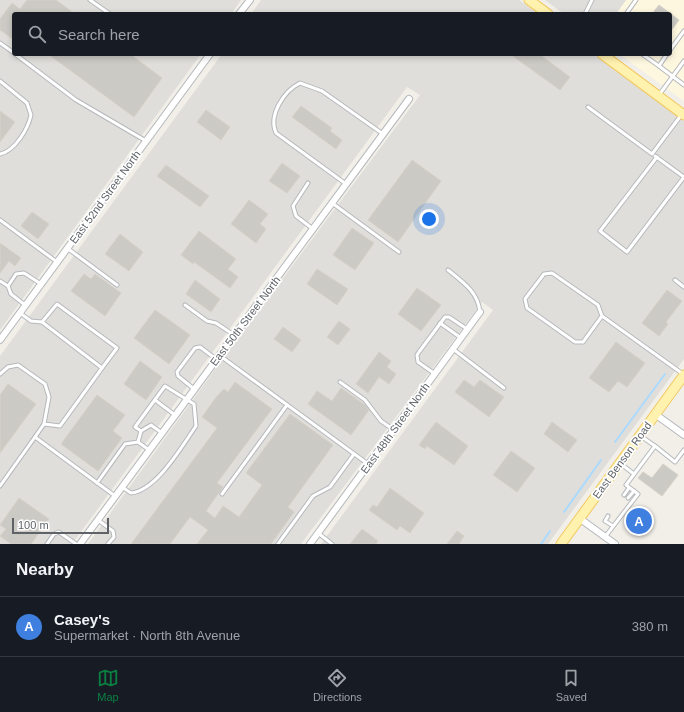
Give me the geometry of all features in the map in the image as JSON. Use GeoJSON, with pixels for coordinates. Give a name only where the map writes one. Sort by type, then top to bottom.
{"type":"FeatureCollection","features":[{"type":"Feature","properties":{"kind":"main road"},"geometry":{"type":"LineString","coordinates":[[529,0],[545,12]]}},
{"type":"Feature","properties":{"kind":"main road"},"geometry":{"type":"LineString","coordinates":[[605,56],[683,115]]}},
{"type":"Feature","properties":{"kind":"main road","name":"East Benson Road"},"geometry":{"type":"LineString","coordinates":[[561,544],[684,375]]}},
{"type":"Feature","properties":{"kind":"street"},"geometry":{"type":"LineString","coordinates":[[241,12],[250,0]]}},
{"type":"Feature","properties":{"kind":"street","name":"East 52nd Street North"},"geometry":{"type":"LineString","coordinates":[[0,340],[209,56]]}},
{"type":"Feature","properties":{"kind":"street","name":"East 50th Street North"},"geometry":{"type":"LineString","coordinates":[[80,544],[409,99]]}},
{"type":"Feature","properties":{"kind":"street","name":"East 48th Street North"},"geometry":{"type":"LineString","coordinates":[[310,544],[480,312]]}},
{"type":"Feature","properties":{"kind":"street"},"geometry":{"type":"LineString","coordinates":[[655,414],[684,435]]}},
{"type":"Feature","properties":{"kind":"street"},"geometry":{"type":"LineString","coordinates":[[579,518],[615,544]]}},
{"type":"Feature","properties":{"kind":"lane"},"geometry":{"type":"LineString","coordinates":[[90,0],[107,12]]}},
{"type":"Feature","properties":{"kind":"lane"},"geometry":{"type":"LineString","coordinates":[[585,12],[592,0]]}},
{"type":"Feature","properties":{"kind":"lane"},"geometry":{"type":"LineString","coordinates":[[627,12],[636,0]]}},
{"type":"Feature","properties":{"kind":"lane"},"geometry":{"type":"LineString","coordinates":[[672,47],[684,31]]}},
{"type":"Feature","properties":{"kind":"lane"},"geometry":{"type":"LineString","coordinates":[[0,43],[12,52]]}},
{"type":"Feature","properties":{"kind":"lane"},"geometry":{"type":"LineString","coordinates":[[17,56],[76,100],[146,141]]}},
{"type":"Feature","properties":{"kind":"lane"},"geometry":{"type":"LineString","coordinates":[[645,56],[684,85]]}},
{"type":"Feature","properties":{"kind":"lane"},"geometry":{"type":"LineString","coordinates":[[659,66],[666,56]]}},
{"type":"Feature","properties":{"kind":"lane"},"geometry":{"type":"LineString","coordinates":[[658,96],[684,61]]}},
{"type":"Feature","properties":{"kind":"lane"},"geometry":{"type":"LineString","coordinates":[[0,81],[27,103],[31,115],[30,121],[15,143],[8,150],[0,154]]}},
{"type":"Feature","properties":{"kind":"lane"},"geometry":{"type":"LineString","coordinates":[[346,184],[276,133],[273,127],[276,109],[291,87],[300,83],[322,91],[383,134]]}},
{"type":"Feature","properties":{"kind":"lane"},"geometry":{"type":"LineString","coordinates":[[588,107],[652,154],[657,157],[684,177],[627,252],[600,231],[657,157]]}},
{"type":"Feature","properties":{"kind":"lane"},"geometry":{"type":"LineString","coordinates":[[652,154],[683,115]]}},
{"type":"Feature","properties":{"kind":"lane"},"geometry":{"type":"LineString","coordinates":[[308,183],[292,206],[296,216],[313,229]]}},
{"type":"Feature","properties":{"kind":"lane"},"geometry":{"type":"LineString","coordinates":[[332,203],[399,252]]}},
{"type":"Feature","properties":{"kind":"lane"},"geometry":{"type":"LineString","coordinates":[[0,220],[57,262]]}},
{"type":"Feature","properties":{"kind":"lane"},"geometry":{"type":"LineString","coordinates":[[67,248],[117,285]]}},
{"type":"Feature","properties":{"kind":"lane"},"geometry":{"type":"LineString","coordinates":[[448,270],[470,288],[478,298],[480,312]]}},
{"type":"Feature","properties":{"kind":"lane"},"geometry":{"type":"LineString","coordinates":[[8,286],[16,274],[24,273],[41,284]]}},
{"type":"Feature","properties":{"kind":"lane"},"geometry":{"type":"LineString","coordinates":[[602,316],[583,342],[575,342],[527,308],[525,299],[544,274],[552,273],[598,305],[602,316],[684,375]]}},
{"type":"Feature","properties":{"kind":"lane"},"geometry":{"type":"LineString","coordinates":[[675,280],[684,287]]}},
{"type":"Feature","properties":{"kind":"lane"},"geometry":{"type":"LineString","coordinates":[[0,281],[8,286],[11,294],[25,305]]}},
{"type":"Feature","properties":{"kind":"lane"},"geometry":{"type":"LineString","coordinates":[[42,322],[57,304],[117,348],[60,426],[44,424]]}},
{"type":"Feature","properties":{"kind":"lane"},"geometry":{"type":"LineString","coordinates":[[185,305],[207,321],[216,323],[234,335]]}},
{"type":"Feature","properties":{"kind":"lane"},"geometry":{"type":"LineString","coordinates":[[20,313],[31,321],[42,322],[102,368]]}},
{"type":"Feature","properties":{"kind":"lane"},"geometry":{"type":"LineString","coordinates":[[435,374],[418,362],[417,355],[440,323],[445,317],[449,317],[468,330]]}},
{"type":"Feature","properties":{"kind":"lane"},"geometry":{"type":"LineString","coordinates":[[440,323],[461,338]]}},
{"type":"Feature","properties":{"kind":"lane"},"geometry":{"type":"LineString","coordinates":[[194,389],[178,376],[177,372],[195,348],[200,347],[218,357],[287,405],[368,464]]}},
{"type":"Feature","properties":{"kind":"lane"},"geometry":{"type":"LineString","coordinates":[[453,350],[504,388]]}},
{"type":"Feature","properties":{"kind":"lane"},"geometry":{"type":"LineString","coordinates":[[0,374],[8,367],[18,365],[44,384],[48,397],[44,424],[0,486]]}},
{"type":"Feature","properties":{"kind":"lane"},"geometry":{"type":"LineString","coordinates":[[340,382],[365,400],[381,421],[394,430]]}},
{"type":"Feature","properties":{"kind":"lane"},"geometry":{"type":"LineString","coordinates":[[122,487],[131,493],[140,492],[162,472],[196,426],[194,404],[187,399],[182,398],[165,386],[135,427],[141,431]]}},
{"type":"Feature","properties":{"kind":"lane"},"geometry":{"type":"LineString","coordinates":[[155,400],[175,415]]}},
{"type":"Feature","properties":{"kind":"lane"},"geometry":{"type":"LineString","coordinates":[[222,494],[287,405]]}},
{"type":"Feature","properties":{"kind":"lane"},"geometry":{"type":"LineString","coordinates":[[138,442],[141,431],[151,425],[162,433]]}},
{"type":"Feature","properties":{"kind":"lane"},"geometry":{"type":"LineString","coordinates":[[640,436],[675,462],[684,450]]}},
{"type":"Feature","properties":{"kind":"lane"},"geometry":{"type":"LineString","coordinates":[[35,437],[115,496]]}},
{"type":"Feature","properties":{"kind":"lane"},"geometry":{"type":"LineString","coordinates":[[97,483],[125,444],[138,442],[149,450]]}},
{"type":"Feature","properties":{"kind":"lane"},"geometry":{"type":"LineString","coordinates":[[605,537],[638,494],[626,485],[655,446]]}},
{"type":"Feature","properties":{"kind":"lane"},"geometry":{"type":"LineString","coordinates":[[278,544],[313,496],[330,487],[354,454]]}},
{"type":"Feature","properties":{"kind":"lane"},"geometry":{"type":"LineString","coordinates":[[620,463],[634,474]]}},
{"type":"Feature","properties":{"kind":"lane"},"geometry":{"type":"LineString","coordinates":[[624,495],[629,488]]}},
{"type":"Feature","properties":{"kind":"lane"},"geometry":{"type":"LineString","coordinates":[[628,498],[634,491]]}},
{"type":"Feature","properties":{"kind":"lane"},"geometry":{"type":"LineString","coordinates":[[608,516],[605,520],[614,526]]}},
{"type":"Feature","properties":{"kind":"lane"},"geometry":{"type":"LineString","coordinates":[[609,523],[612,519]]}},
{"type":"Feature","properties":{"kind":"lane"},"geometry":{"type":"LineString","coordinates":[[98,520],[113,531],[114,537],[108,544]]}},
{"type":"Feature","properties":{"kind":"lane"},"geometry":{"type":"LineString","coordinates":[[47,544],[54,534],[59,532],[76,544]]}},
{"type":"Feature","properties":{"kind":"lane"},"geometry":{"type":"LineString","coordinates":[[318,533],[332,544]]}},
{"type":"Feature","properties":{"kind":"shaded area"},"geometry":{"type":"Polygon","coordinates":[[[0,0],[241,0],[232,12],[12,12],[12,56],[200,56],[0,330],[0,0]]]}},
{"type":"Feature","properties":{"kind":"shaded area"},"geometry":{"type":"Polygon","coordinates":[[[261,0],[519,0],[535,12],[252,12],[261,0]]]}},
{"type":"Feature","properties":{"kind":"shaded area"},"geometry":{"type":"Polygon","coordinates":[[[545,0],[626,0],[617,12],[561,12],[545,0]]]}},
{"type":"Feature","properties":{"kind":"shaded area"},"geometry":{"type":"Polygon","coordinates":[[[626,0],[684,0],[684,101],[622,56],[672,56],[672,12],[617,12],[626,0]]]}},
{"type":"Feature","properties":{"kind":"shaded area"},"geometry":{"type":"Polygon","coordinates":[[[221,56],[596,56],[684,121],[684,359],[548,544],[321,544],[493,310],[482,302],[301,544],[88,544],[224,357],[420,95],[407,87],[72,544],[0,544],[0,356],[221,56]]]}},
{"type":"Feature","properties":{"kind":"building"},"geometry":{"type":"Polygon","coordinates":[[[27,0],[56,0],[72,12],[12,12],[12,39],[0,30],[0,19],[12,3],[20,9],[27,0]]]}},
{"type":"Feature","properties":{"kind":"building"},"geometry":{"type":"Polygon","coordinates":[[[659,5],[668,12],[654,12],[659,5]]]}},
{"type":"Feature","properties":{"kind":"building"},"geometry":{"type":"Polygon","coordinates":[[[672,15],[679,20],[672,29],[672,15]]]}},
{"type":"Feature","properties":{"kind":"building"},"geometry":{"type":"Polygon","coordinates":[[[51,56],[133,56],[162,78],[134,117],[51,56]]]}},
{"type":"Feature","properties":{"kind":"building"},"geometry":{"type":"Polygon","coordinates":[[[513,56],[542,56],[570,77],[560,90],[513,56]]]}},
{"type":"Feature","properties":{"kind":"building"},"geometry":{"type":"Polygon","coordinates":[[[301,106],[332,128],[330,131],[342,140],[336,149],[292,117],[301,106]]]}},
{"type":"Feature","properties":{"kind":"building"},"geometry":{"type":"Polygon","coordinates":[[[206,110],[230,127],[221,140],[197,122],[206,110]]]}},
{"type":"Feature","properties":{"kind":"building"},"geometry":{"type":"Polygon","coordinates":[[[0,111],[15,122],[0,142],[0,111]]]}},
{"type":"Feature","properties":{"kind":"building"},"geometry":{"type":"Polygon","coordinates":[[[412,160],[441,181],[398,242],[368,220],[412,160]]]}},
{"type":"Feature","properties":{"kind":"building"},"geometry":{"type":"Polygon","coordinates":[[[282,163],[300,176],[287,193],[269,181],[282,163]]]}},
{"type":"Feature","properties":{"kind":"building"},"geometry":{"type":"Polygon","coordinates":[[[166,165],[209,196],[200,207],[157,176],[166,165]]]}},
{"type":"Feature","properties":{"kind":"building"},"geometry":{"type":"Polygon","coordinates":[[[249,200],[268,214],[260,224],[266,229],[256,243],[231,224],[249,200]]]}},
{"type":"Feature","properties":{"kind":"building"},"geometry":{"type":"Polygon","coordinates":[[[32,212],[49,224],[38,239],[21,226],[32,212]]]}},
{"type":"Feature","properties":{"kind":"building"},"geometry":{"type":"Polygon","coordinates":[[[352,228],[374,243],[355,270],[333,255],[352,228]]]}},
{"type":"Feature","properties":{"kind":"building"},"geometry":{"type":"Polygon","coordinates":[[[199,231],[236,259],[228,269],[238,277],[230,288],[194,262],[193,264],[181,255],[199,231]]]}},
{"type":"Feature","properties":{"kind":"building"},"geometry":{"type":"Polygon","coordinates":[[[120,234],[143,252],[129,271],[105,254],[120,234]]]}},
{"type":"Feature","properties":{"kind":"building"},"geometry":{"type":"Polygon","coordinates":[[[0,243],[21,258],[15,266],[9,261],[0,273],[0,243]]]}},
{"type":"Feature","properties":{"kind":"building"},"geometry":{"type":"Polygon","coordinates":[[[317,269],[348,289],[337,305],[307,284],[317,269]]]}},
{"type":"Feature","properties":{"kind":"building"},"geometry":{"type":"Polygon","coordinates":[[[84,274],[91,279],[95,274],[121,293],[105,316],[71,291],[84,274]]]}},
{"type":"Feature","properties":{"kind":"building"},"geometry":{"type":"Polygon","coordinates":[[[195,280],[220,299],[211,312],[186,294],[195,280]]]}},
{"type":"Feature","properties":{"kind":"building"},"geometry":{"type":"Polygon","coordinates":[[[417,288],[441,305],[421,331],[398,314],[417,288]]]}},
{"type":"Feature","properties":{"kind":"building"},"geometry":{"type":"Polygon","coordinates":[[[667,290],[682,301],[666,322],[668,324],[659,336],[642,323],[667,290]]]}},
{"type":"Feature","properties":{"kind":"building"},"geometry":{"type":"Polygon","coordinates":[[[155,310],[190,335],[169,364],[134,338],[155,310]]]}},
{"type":"Feature","properties":{"kind":"building"},"geometry":{"type":"Polygon","coordinates":[[[339,321],[350,329],[338,345],[327,337],[339,321]]]}},
{"type":"Feature","properties":{"kind":"building"},"geometry":{"type":"Polygon","coordinates":[[[283,327],[301,340],[292,352],[274,339],[283,327]]]}},
{"type":"Feature","properties":{"kind":"building"},"geometry":{"type":"Polygon","coordinates":[[[616,342],[645,363],[627,387],[618,381],[609,392],[589,378],[616,342]]]}},
{"type":"Feature","properties":{"kind":"building"},"geometry":{"type":"Polygon","coordinates":[[[379,352],[391,361],[387,367],[396,374],[389,384],[379,377],[368,393],[356,384],[379,352]]]}},
{"type":"Feature","properties":{"kind":"building"},"geometry":{"type":"Polygon","coordinates":[[[140,361],[162,377],[146,400],[124,384],[140,361]]]}},
{"type":"Feature","properties":{"kind":"building"},"geometry":{"type":"Polygon","coordinates":[[[464,380],[474,387],[480,380],[504,397],[489,417],[455,392],[464,380]]]}},
{"type":"Feature","properties":{"kind":"building"},"geometry":{"type":"Polygon","coordinates":[[[235,382],[272,409],[217,483],[223,487],[206,511],[215,518],[223,506],[239,517],[262,485],[246,473],[290,414],[333,445],[288,507],[294,512],[271,544],[197,544],[208,530],[190,517],[170,544],[131,544],[217,428],[202,417],[217,396],[224,389],[228,392],[235,382]]]}},
{"type":"Feature","properties":{"kind":"building"},"geometry":{"type":"Polygon","coordinates":[[[8,384],[36,404],[0,453],[0,395],[8,384]]]}},
{"type":"Feature","properties":{"kind":"building"},"geometry":{"type":"Polygon","coordinates":[[[341,388],[365,405],[369,410],[351,435],[308,404],[317,391],[332,401],[341,388]]]}},
{"type":"Feature","properties":{"kind":"building"},"geometry":{"type":"Polygon","coordinates":[[[97,395],[125,415],[113,431],[122,438],[98,471],[61,444],[97,395]]]}},
{"type":"Feature","properties":{"kind":"building"},"geometry":{"type":"Polygon","coordinates":[[[436,422],[468,446],[454,465],[427,446],[425,449],[419,445],[436,422]]]}},
{"type":"Feature","properties":{"kind":"building"},"geometry":{"type":"Polygon","coordinates":[[[552,422],[577,440],[568,452],[544,434],[552,422]]]}},
{"type":"Feature","properties":{"kind":"building"},"geometry":{"type":"Polygon","coordinates":[[[511,451],[535,468],[517,492],[493,475],[511,451]]]}},
{"type":"Feature","properties":{"kind":"building"},"geometry":{"type":"Polygon","coordinates":[[[663,464],[678,475],[662,496],[638,478],[643,472],[652,478],[663,464]]]}},
{"type":"Feature","properties":{"kind":"building"},"geometry":{"type":"Polygon","coordinates":[[[390,488],[424,513],[410,533],[400,526],[397,530],[369,510],[373,505],[377,507],[390,488]]]}},
{"type":"Feature","properties":{"kind":"building"},"geometry":{"type":"Polygon","coordinates":[[[19,498],[49,519],[31,544],[11,544],[0,536],[6,529],[0,525],[19,498]]]}},
{"type":"Feature","properties":{"kind":"building"},"geometry":{"type":"Polygon","coordinates":[[[640,509],[650,517],[638,534],[628,526],[640,509]]]}},
{"type":"Feature","properties":{"kind":"building"},"geometry":{"type":"Polygon","coordinates":[[[362,529],[378,541],[376,544],[350,544],[362,529]]]}},
{"type":"Feature","properties":{"kind":"building"},"geometry":{"type":"Polygon","coordinates":[[[457,531],[464,536],[459,544],[447,544],[457,531]]]}},
{"type":"Feature","properties":{"kind":"waterway"},"geometry":{"type":"LineString","coordinates":[[615,442],[665,374]]}},
{"type":"Feature","properties":{"kind":"waterway"},"geometry":{"type":"LineString","coordinates":[[564,512],[601,460]]}},
{"type":"Feature","properties":{"kind":"waterway"},"geometry":{"type":"LineString","coordinates":[[541,544],[550,531]]}},
{"type":"Feature","properties":{"kind":"place","name":"Casey's"},"geometry":{"type":"Point","coordinates":[639,521]}}]}
